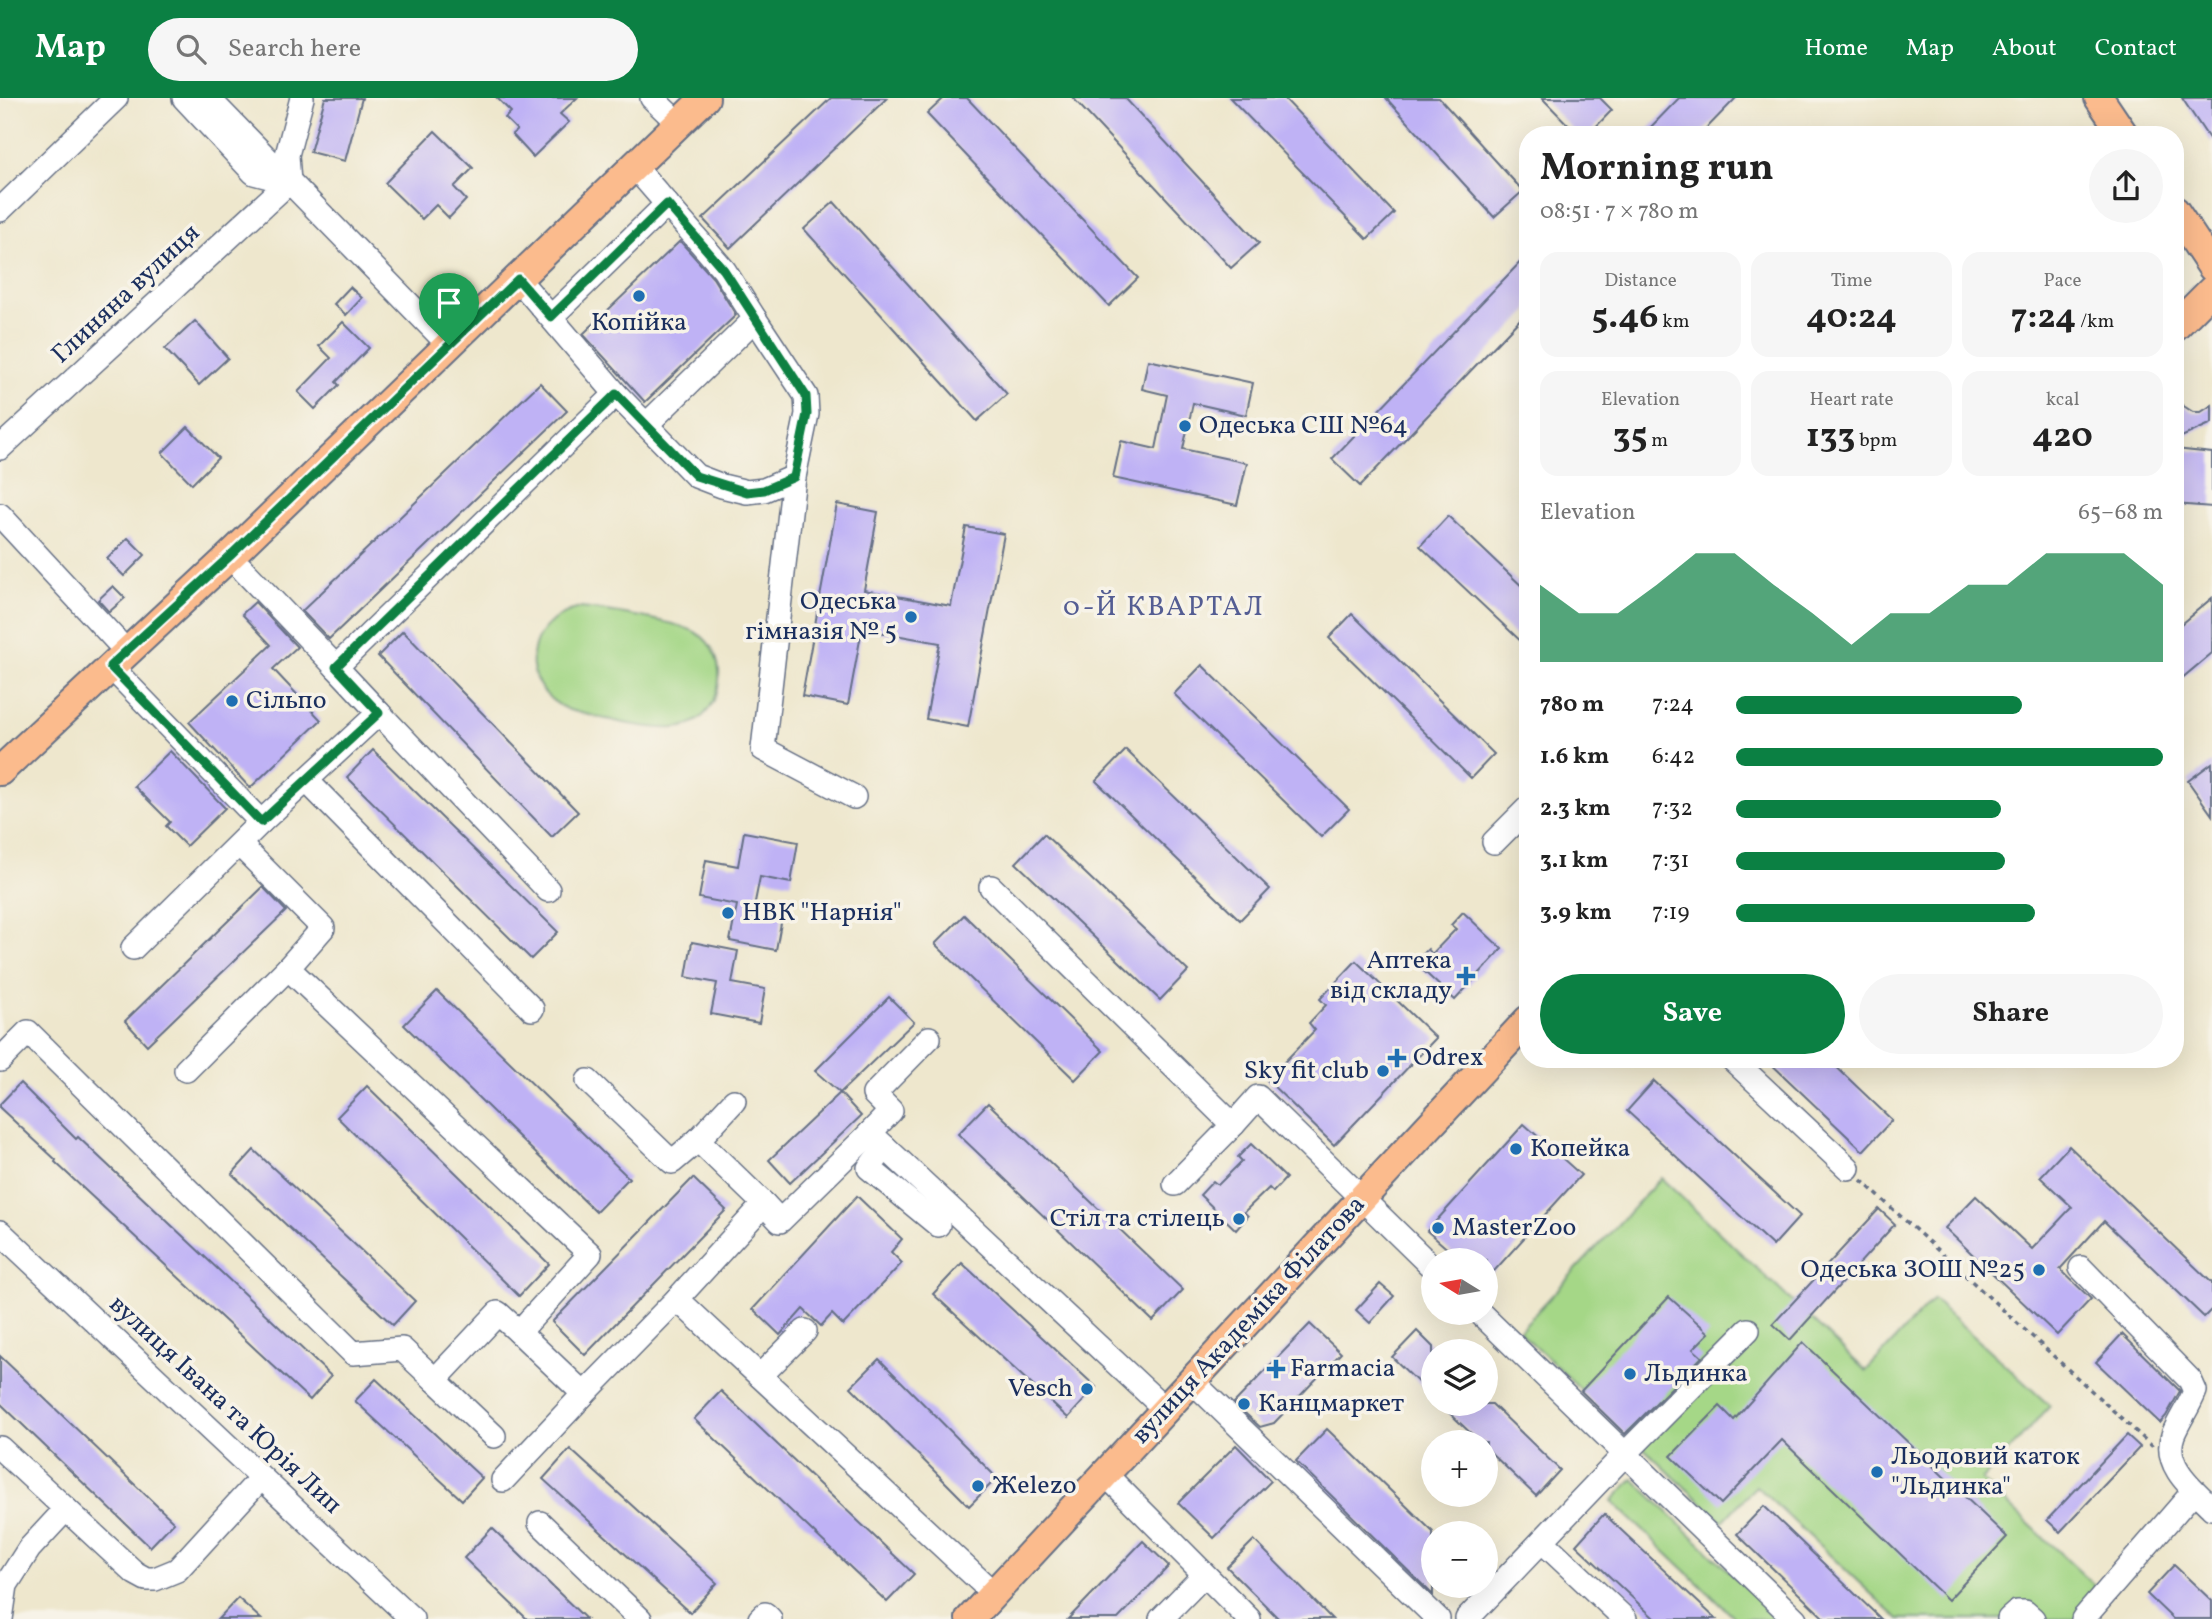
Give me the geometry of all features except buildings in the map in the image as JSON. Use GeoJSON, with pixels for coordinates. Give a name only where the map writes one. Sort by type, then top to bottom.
{"type":"FeatureCollection","features":[{"type":"Feature","properties":{"kind":"main road"},"geometry":{"type":"LineString","coordinates":[[0,771],[230,556],[705,98]]}},
{"type":"Feature","properties":{"kind":"main road"},"geometry":{"type":"LineString","coordinates":[[2099,98],[2118,126]]}},
{"type":"Feature","properties":{"kind":"main road"},"geometry":{"type":"LineString","coordinates":[[2184,225],[2212,267]]}},
{"type":"Feature","properties":{"kind":"main road"},"geometry":{"type":"LineString","coordinates":[[2184,318],[2212,290]]}},
{"type":"Feature","properties":{"kind":"main road","name":"вулиця Академіка Філатова"},"geometry":{"type":"LineString","coordinates":[[970,1619],[1519,1030]]}},
{"type":"Feature","properties":{"kind":"street"},"geometry":{"type":"LineString","coordinates":[[0,210],[116,98]]}},
{"type":"Feature","properties":{"kind":"street"},"geometry":{"type":"LineString","coordinates":[[184,98],[254,173],[289,182]]}},
{"type":"Feature","properties":{"kind":"street"},"geometry":{"type":"LineString","coordinates":[[208,98],[449,345]]}},
{"type":"Feature","properties":{"kind":"street"},"geometry":{"type":"LineString","coordinates":[[289,182],[286,155],[302,98]]}},
{"type":"Feature","properties":{"kind":"street"},"geometry":{"type":"LineString","coordinates":[[652,98],[678,123]]}},
{"type":"Feature","properties":{"kind":"street"},"geometry":{"type":"LineString","coordinates":[[634,166],[724,270],[806,396],[807,414],[794,477],[763,748],[854,797]]}},
{"type":"Feature","properties":{"kind":"street","name":"Глиняна вулиця"},"geometry":{"type":"LineString","coordinates":[[0,448],[289,182]]}},
{"type":"Feature","properties":{"kind":"street"},"geometry":{"type":"LineString","coordinates":[[551,317],[667,204]]}},
{"type":"Feature","properties":{"kind":"street"},"geometry":{"type":"LineString","coordinates":[[518,279],[616,394],[696,476],[747,492],[764,490],[794,477]]}},
{"type":"Feature","properties":{"kind":"street"},"geometry":{"type":"LineString","coordinates":[[646,425],[755,319]]}},
{"type":"Feature","properties":{"kind":"street"},"geometry":{"type":"LineString","coordinates":[[336,667],[616,394]]}},
{"type":"Feature","properties":{"kind":"street"},"geometry":{"type":"LineString","coordinates":[[0,515],[118,659],[261,822]]}},
{"type":"Feature","properties":{"kind":"street"},"geometry":{"type":"LineString","coordinates":[[230,556],[548,890]]}},
{"type":"Feature","properties":{"kind":"street"},"geometry":{"type":"LineString","coordinates":[[133,948],[261,822],[379,713]]}},
{"type":"Feature","properties":{"kind":"street"},"geometry":{"type":"LineString","coordinates":[[307,781],[532,1009]]}},
{"type":"Feature","properties":{"kind":"street"},"geometry":{"type":"LineString","coordinates":[[1494,842],[1519,817]]}},
{"type":"Feature","properties":{"kind":"street"},"geometry":{"type":"LineString","coordinates":[[186,1070],[323,929],[240,845]]}},
{"type":"Feature","properties":{"kind":"street"},"geometry":{"type":"LineString","coordinates":[[991,887],[1233,1125]]}},
{"type":"Feature","properties":{"kind":"street"},"geometry":{"type":"LineString","coordinates":[[288,968],[590,1254],[519,1332]]}},
{"type":"Feature","properties":{"kind":"street"},"geometry":{"type":"LineString","coordinates":[[0,1060],[28,1032],[353,1353],[402,1349],[494,1436]]}},
{"type":"Feature","properties":{"kind":"street"},"geometry":{"type":"LineString","coordinates":[[929,1038],[874,1094],[891,1111],[869,1168],[938,1225]]}},
{"type":"Feature","properties":{"kind":"street"},"geometry":{"type":"LineString","coordinates":[[1742,1068],[1848,1168]]}},
{"type":"Feature","properties":{"kind":"street"},"geometry":{"type":"LineString","coordinates":[[588,1081],[672,1162],[698,1140],[734,1101]]}},
{"type":"Feature","properties":{"kind":"street"},"geometry":{"type":"LineString","coordinates":[[1175,1184],[1258,1097],[1421,1257]]}},
{"type":"Feature","properties":{"kind":"street"},"geometry":{"type":"LineString","coordinates":[[698,1140],[780,1221],[878,1140]]}},
{"type":"Feature","properties":{"kind":"street"},"geometry":{"type":"LineString","coordinates":[[878,1140],[1165,1409]]}},
{"type":"Feature","properties":{"kind":"street"},"geometry":{"type":"LineString","coordinates":[[503,1480],[764,1204]]}},
{"type":"Feature","properties":{"kind":"street","name":"вулиця Івана та Юрія Лип"},"geometry":{"type":"LineString","coordinates":[[0,1233],[412,1619]]}},
{"type":"Feature","properties":{"kind":"street"},"geometry":{"type":"LineString","coordinates":[[2081,1268],[2190,1380],[2195,1391],[2172,1438],[2172,1460],[2181,1476],[2212,1508]]}},
{"type":"Feature","properties":{"kind":"street"},"geometry":{"type":"LineString","coordinates":[[677,1299],[993,1593]]}},
{"type":"Feature","properties":{"kind":"street"},"geometry":{"type":"LineString","coordinates":[[435,1380],[498,1313],[584,1394]]}},
{"type":"Feature","properties":{"kind":"street"},"geometry":{"type":"LineString","coordinates":[[1492,1325],[1795,1619]]}},
{"type":"Feature","properties":{"kind":"street"},"geometry":{"type":"LineString","coordinates":[[1467,1619],[1748,1330]]}},
{"type":"Feature","properties":{"kind":"street"},"geometry":{"type":"LineString","coordinates":[[760,1376],[806,1331]]}},
{"type":"Feature","properties":{"kind":"street"},"geometry":{"type":"LineString","coordinates":[[1192,1381],[1438,1619]]}},
{"type":"Feature","properties":{"kind":"street"},"geometry":{"type":"LineString","coordinates":[[0,1448],[135,1573],[146,1579],[155,1579],[177,1570],[261,1478]]}},
{"type":"Feature","properties":{"kind":"street"},"geometry":{"type":"LineString","coordinates":[[1105,1474],[1249,1619]]}},
{"type":"Feature","properties":{"kind":"street"},"geometry":{"type":"LineString","coordinates":[[2083,1619],[2194,1491]]}},
{"type":"Feature","properties":{"kind":"street"},"geometry":{"type":"LineString","coordinates":[[1,1619],[6,1585],[30,1549],[66,1509]]}},
{"type":"Feature","properties":{"kind":"street"},"geometry":{"type":"LineString","coordinates":[[540,1523],[640,1619]]}},
{"type":"Feature","properties":{"kind":"street"},"geometry":{"type":"LineString","coordinates":[[1542,1541],[1625,1619]]}},
{"type":"Feature","properties":{"kind":"street"},"geometry":{"type":"LineString","coordinates":[[1161,1619],[1205,1575]]}},
{"type":"Feature","properties":{"kind":"street"},"geometry":{"type":"LineString","coordinates":[[2009,1619],[2017,1612],[2025,1612],[2033,1619]]}},
{"type":"Feature","properties":{"kind":"street"},"geometry":{"type":"LineString","coordinates":[[760,1619],[765,1614],[770,1619]]}},
{"type":"Feature","properties":{"kind":"path"},"geometry":{"type":"LineString","coordinates":[[1848,1168],[2145,1441],[2172,1460]]}},
{"type":"Feature","properties":{"kind":"green space"},"geometry":{"type":"Polygon","coordinates":[[[580,608],[672,624],[695,632],[708,643],[716,656],[719,672],[718,688],[704,715],[691,724],[675,728],[649,727],[569,710],[552,700],[540,686],[534,671],[533,655],[537,640],[547,626],[561,615],[580,608]]]}},
{"type":"Feature","properties":{"kind":"green space"},"geometry":{"type":"Polygon","coordinates":[[[1661,1178],[1866,1371],[1933,1299],[2050,1406],[1982,1480],[2106,1596],[2084,1619],[1898,1619],[1756,1486],[1722,1522],[1519,1331],[1661,1178]]]}},
{"type":"Feature","properties":{"kind":"green space"},"geometry":{"type":"Polygon","coordinates":[[[1633,1479],[1779,1619],[1736,1619],[1612,1501],[1633,1479]]]}},
{"type":"Feature","properties":{"kind":"place","name":"Копійка"},"geometry":{"type":"Point","coordinates":[639,296]}},
{"type":"Feature","properties":{"kind":"place","name":"Одеська СШ №64"},"geometry":{"type":"Point","coordinates":[1185,426]}},
{"type":"Feature","properties":{"kind":"place","name":"Одеська гімназія № 5"},"geometry":{"type":"Point","coordinates":[911,617]}},
{"type":"Feature","properties":{"kind":"place","name":"Сільпо"},"geometry":{"type":"Point","coordinates":[232,701]}},
{"type":"Feature","properties":{"kind":"place","name":"НВК \"Нарнія\""},"geometry":{"type":"Point","coordinates":[728,913]}},
{"type":"Feature","properties":{"kind":"place","name":"Аптека від складу"},"geometry":{"type":"Point","coordinates":[1466,976]}},
{"type":"Feature","properties":{"kind":"place","name":"Odrex"},"geometry":{"type":"Point","coordinates":[1397,1058]}},
{"type":"Feature","properties":{"kind":"place","name":"Sky fit club"},"geometry":{"type":"Point","coordinates":[1383,1071]}},
{"type":"Feature","properties":{"kind":"place","name":"Копейка"},"geometry":{"type":"Point","coordinates":[1516,1149]}},
{"type":"Feature","properties":{"kind":"place","name":"Стіл та стілець"},"geometry":{"type":"Point","coordinates":[1239,1219]}},
{"type":"Feature","properties":{"kind":"place","name":"MasterZoo"},"geometry":{"type":"Point","coordinates":[1438,1228]}},
{"type":"Feature","properties":{"kind":"place","name":"Одеська ЗОШ №25"},"geometry":{"type":"Point","coordinates":[2039,1270]}},
{"type":"Feature","properties":{"kind":"place","name":"Farmacia"},"geometry":{"type":"Point","coordinates":[1276,1369]}},
{"type":"Feature","properties":{"kind":"place","name":"Льдинка"},"geometry":{"type":"Point","coordinates":[1630,1374]}},
{"type":"Feature","properties":{"kind":"place","name":"Vesch"},"geometry":{"type":"Point","coordinates":[1087,1389]}},
{"type":"Feature","properties":{"kind":"place","name":"Канцмаркет"},"geometry":{"type":"Point","coordinates":[1244,1404]}},
{"type":"Feature","properties":{"kind":"place","name":"Льодовий каток \"Льдинка\""},"geometry":{"type":"Point","coordinates":[1877,1472]}},
{"type":"Feature","properties":{"kind":"place","name":"Жelezo"},"geometry":{"type":"Point","coordinates":[978,1486]}},
{"type":"Feature","properties":{"kind":"district","name":"0-Й КВАРТАЛ"},"geometry":{"type":"Point","coordinates":[1164,607]}},
{"type":"Feature","properties":{"kind":"route"},"geometry":{"type":"LineString","coordinates":[[667,204],[724,270],[806,396],[807,414],[794,477],[764,490],[747,492],[696,476],[616,394],[336,667],[379,713],[261,822],[110,666],[230,556],[449,345],[518,279],[551,317],[667,204]]}}]}
